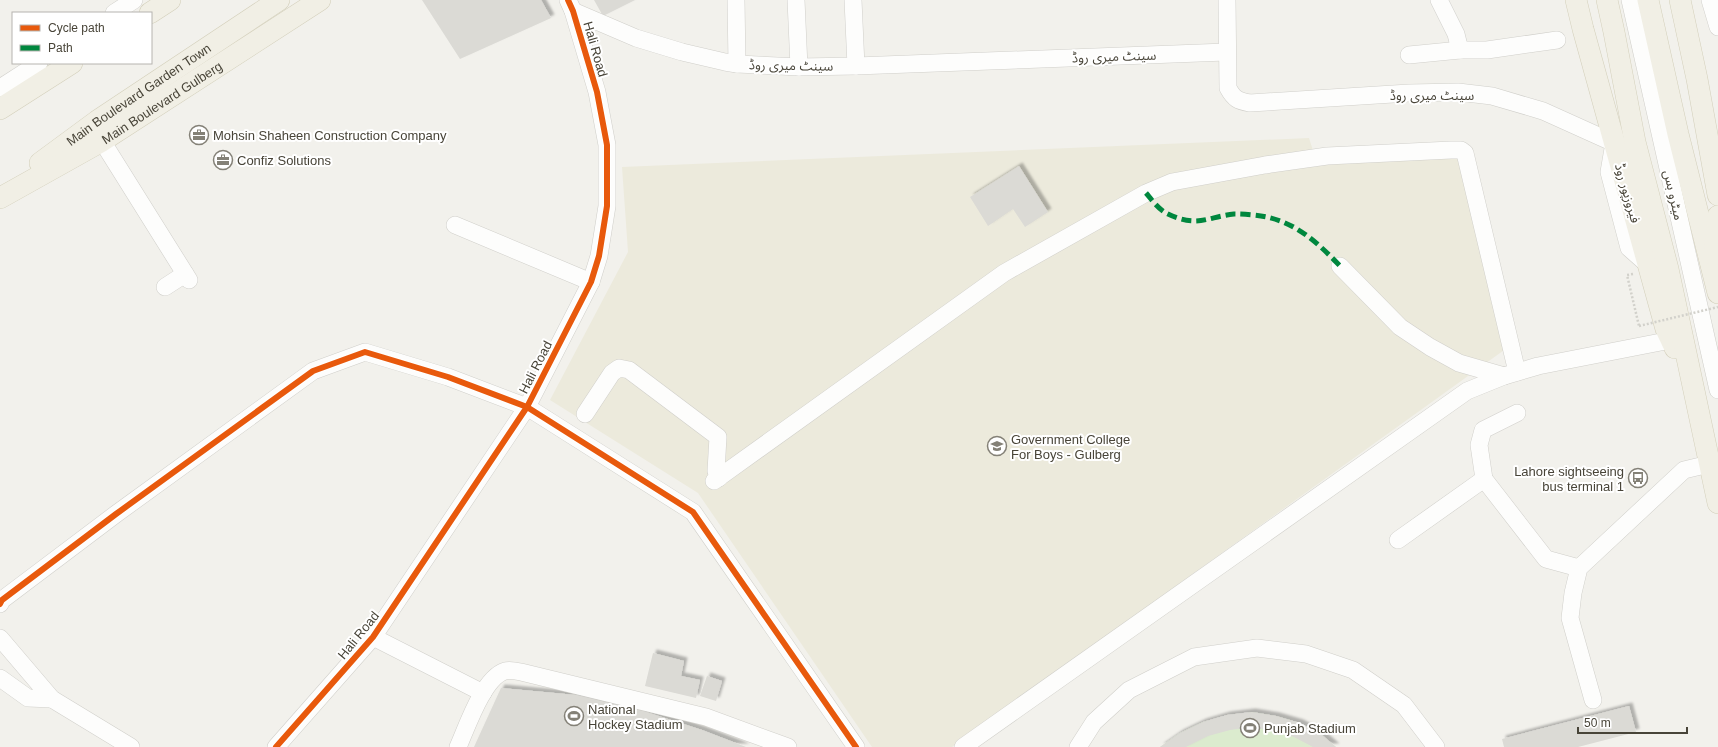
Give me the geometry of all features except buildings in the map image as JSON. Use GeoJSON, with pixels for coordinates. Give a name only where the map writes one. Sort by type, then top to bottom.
{"type":"FeatureCollection","features":[{"type":"Feature","properties":{"kind":"main road"},"geometry":{"type":"LineString","coordinates":[[152,12],[170,0]]}},
{"type":"Feature","properties":{"kind":"main road","name":"Main Boulevard Garden Town"},"geometry":{"type":"LineString","coordinates":[[0,192],[97,121],[279,0]]}},
{"type":"Feature","properties":{"kind":"main road","name":"Main Boulevard Gulberg"},"geometry":{"type":"LineString","coordinates":[[0,198],[102,141],[320,0]]}},
{"type":"Feature","properties":{"kind":"main road","name":"فیروزپور روڈ"},"geometry":{"type":"LineString","coordinates":[[1576,0],[1666,328],[1691,383]]}},
{"type":"Feature","properties":{"kind":"main road","name":"فیروزپور روڈ"},"geometry":{"type":"LineString","coordinates":[[1606,0],[1614,32],[1635,142],[1668,269],[1691,383],[1718,503]]}},
{"type":"Feature","properties":{"kind":"main road"},"geometry":{"type":"LineString","coordinates":[[1648,0],[1678,134],[1718,293]]}},
{"type":"Feature","properties":{"kind":"main road"},"geometry":{"type":"LineString","coordinates":[[1680,0],[1697,80],[1718,195]]}},
{"type":"Feature","properties":{"kind":"main road"},"geometry":{"type":"LineString","coordinates":[[0,109],[70,64]]}},
{"type":"Feature","properties":{"kind":"main road"},"geometry":{"type":"LineString","coordinates":[[1712,270],[1718,216]]}},
{"type":"Feature","properties":{"kind":"street"},"geometry":{"type":"LineString","coordinates":[[116,12],[134,0]]}},
{"type":"Feature","properties":{"kind":"street"},"geometry":{"type":"LineString","coordinates":[[736,0],[737,64]]}},
{"type":"Feature","properties":{"kind":"street"},"geometry":{"type":"LineString","coordinates":[[796,0],[799,67]]}},
{"type":"Feature","properties":{"kind":"street"},"geometry":{"type":"LineString","coordinates":[[853,0],[856,66]]}},
{"type":"Feature","properties":{"kind":"street"},"geometry":{"type":"LineString","coordinates":[[1226,52],[1227,0]]}},
{"type":"Feature","properties":{"kind":"street"},"geometry":{"type":"LineString","coordinates":[[1439,0],[1456,34],[1460,50]]}},
{"type":"Feature","properties":{"kind":"street","name":"میٹرو بس"},"geometry":{"type":"LineString","coordinates":[[1630,0],[1718,390]]}},
{"type":"Feature","properties":{"kind":"street"},"geometry":{"type":"LineString","coordinates":[[1710,0],[1718,27]]}},
{"type":"Feature","properties":{"kind":"street","name":"سینٹ میری روڈ"},"geometry":{"type":"LineString","coordinates":[[570,5],[636,38],[682,52],[737,64],[799,67],[856,66],[1226,52],[1228,88],[1232,97],[1239,101],[1250,103],[1409,93],[1458,92],[1492,96],[1543,110],[1614,143]]}},
{"type":"Feature","properties":{"kind":"street","name":"Hali Road"},"geometry":{"type":"LineString","coordinates":[[276,747],[373,636],[527,407],[591,282],[599,256],[607,206],[607,145],[597,92],[570,5]]}},
{"type":"Feature","properties":{"kind":"street"},"geometry":{"type":"LineString","coordinates":[[1409,55],[1460,50],[1487,50],[1557,40]]}},
{"type":"Feature","properties":{"kind":"street"},"geometry":{"type":"LineString","coordinates":[[0,88],[37,64]]}},
{"type":"Feature","properties":{"kind":"street"},"geometry":{"type":"LineString","coordinates":[[102,141],[187,277],[165,287]]}},
{"type":"Feature","properties":{"kind":"street"},"geometry":{"type":"LineString","coordinates":[[585,414],[612,373],[619,368],[628,370],[718,437],[717,479],[1004,273],[1146,193],[1172,182],[1205,175],[1327,156],[1450,150],[1461,150],[1465,153],[1510,374]]}},
{"type":"Feature","properties":{"kind":"street"},"geometry":{"type":"LineString","coordinates":[[455,225],[591,282]]}},
{"type":"Feature","properties":{"kind":"street"},"geometry":{"type":"LineString","coordinates":[[1340,266],[1400,327],[1412,335],[1458,363],[1510,374]]}},
{"type":"Feature","properties":{"kind":"street"},"geometry":{"type":"LineString","coordinates":[[963,747],[1467,391],[1510,374],[1538,366],[1671,340]]}},
{"type":"Feature","properties":{"kind":"street"},"geometry":{"type":"LineString","coordinates":[[1,601],[116,514],[313,371],[365,352],[448,378],[527,407],[693,512],[856,747]]}},
{"type":"Feature","properties":{"kind":"street"},"geometry":{"type":"LineString","coordinates":[[1517,413],[1483,430],[1479,445],[1484,479],[1546,559],[1579,568]]}},
{"type":"Feature","properties":{"kind":"street"},"geometry":{"type":"LineString","coordinates":[[1593,700],[1570,618],[1573,593],[1579,568],[1684,470],[1709,464]]}},
{"type":"Feature","properties":{"kind":"street"},"geometry":{"type":"LineString","coordinates":[[1398,540],[1484,479]]}},
{"type":"Feature","properties":{"kind":"street"},"geometry":{"type":"LineString","coordinates":[[373,636],[483,693]]}},
{"type":"Feature","properties":{"kind":"street"},"geometry":{"type":"LineString","coordinates":[[0,638],[52,699],[131,747]]}},
{"type":"Feature","properties":{"kind":"street"},"geometry":{"type":"LineString","coordinates":[[1078,747],[1094,722],[1129,690],[1194,657],[1257,648],[1306,654],[1353,670],[1404,705],[1436,747]]}},
{"type":"Feature","properties":{"kind":"street"},"geometry":{"type":"LineString","coordinates":[[458,747],[483,693],[495,676],[506,671],[521,672],[706,717],[788,747]]}},
{"type":"Feature","properties":{"kind":"street"},"geometry":{"type":"LineString","coordinates":[[0,678],[28,698],[52,699]]}},
{"type":"Feature","properties":{"kind":"path"},"geometry":{"type":"LineString","coordinates":[[1627,275],[1639,326],[1718,306]]}},
{"type":"Feature","properties":{"kind":"shaded area","name":"Government College For Boys - Gulberg"},"geometry":{"type":"Polygon","coordinates":[[[1309,138],[1317,163],[1462,156],[1507,348],[952,747],[872,747],[698,493],[550,400],[628,252],[622,167],[1309,138]]]}},
{"type":"Feature","properties":{"kind":"green space","name":"Punjab Stadium"},"geometry":{"type":"Polygon","coordinates":[[[1252,712],[1287,719],[1307,727],[1336,747],[1160,747],[1180,733],[1203,722],[1252,712]]]}},
{"type":"Feature","properties":{"kind":"marked path"},"geometry":{"type":"LineString","coordinates":[[1146,193],[1156,205],[1165,212],[1187,220],[1195,221],[1234,214],[1246,214],[1278,220],[1307,236],[1340,266]]}},
{"type":"Feature","properties":{"kind":"cycle path"},"geometry":{"type":"LineString","coordinates":[[276,747],[373,637],[527,407],[591,282],[599,256],[607,206],[607,145],[597,92],[573,11],[568,0]]}},
{"type":"Feature","properties":{"kind":"cycle path"},"geometry":{"type":"LineString","coordinates":[[0,604],[2,600],[116,514],[313,371],[365,352],[448,377],[527,407],[693,512],[856,747]]}},
{"type":"Feature","properties":{"kind":"place","name":"Mohsin Shaheen Construction Company"},"geometry":{"type":"Point","coordinates":[199,135]}},
{"type":"Feature","properties":{"kind":"place","name":"Confiz Solutions"},"geometry":{"type":"Point","coordinates":[223,160]}},
{"type":"Feature","properties":{"kind":"place","name":"Government College For Boys - Gulberg"},"geometry":{"type":"Point","coordinates":[997,446]}},
{"type":"Feature","properties":{"kind":"place","name":"Lahore sightseeing bus terminal 1"},"geometry":{"type":"Point","coordinates":[1638,478]}},
{"type":"Feature","properties":{"kind":"place","name":"National Hockey Stadium"},"geometry":{"type":"Point","coordinates":[574,716]}},
{"type":"Feature","properties":{"kind":"place","name":"Punjab Stadium"},"geometry":{"type":"Point","coordinates":[1250,728]}}]}
